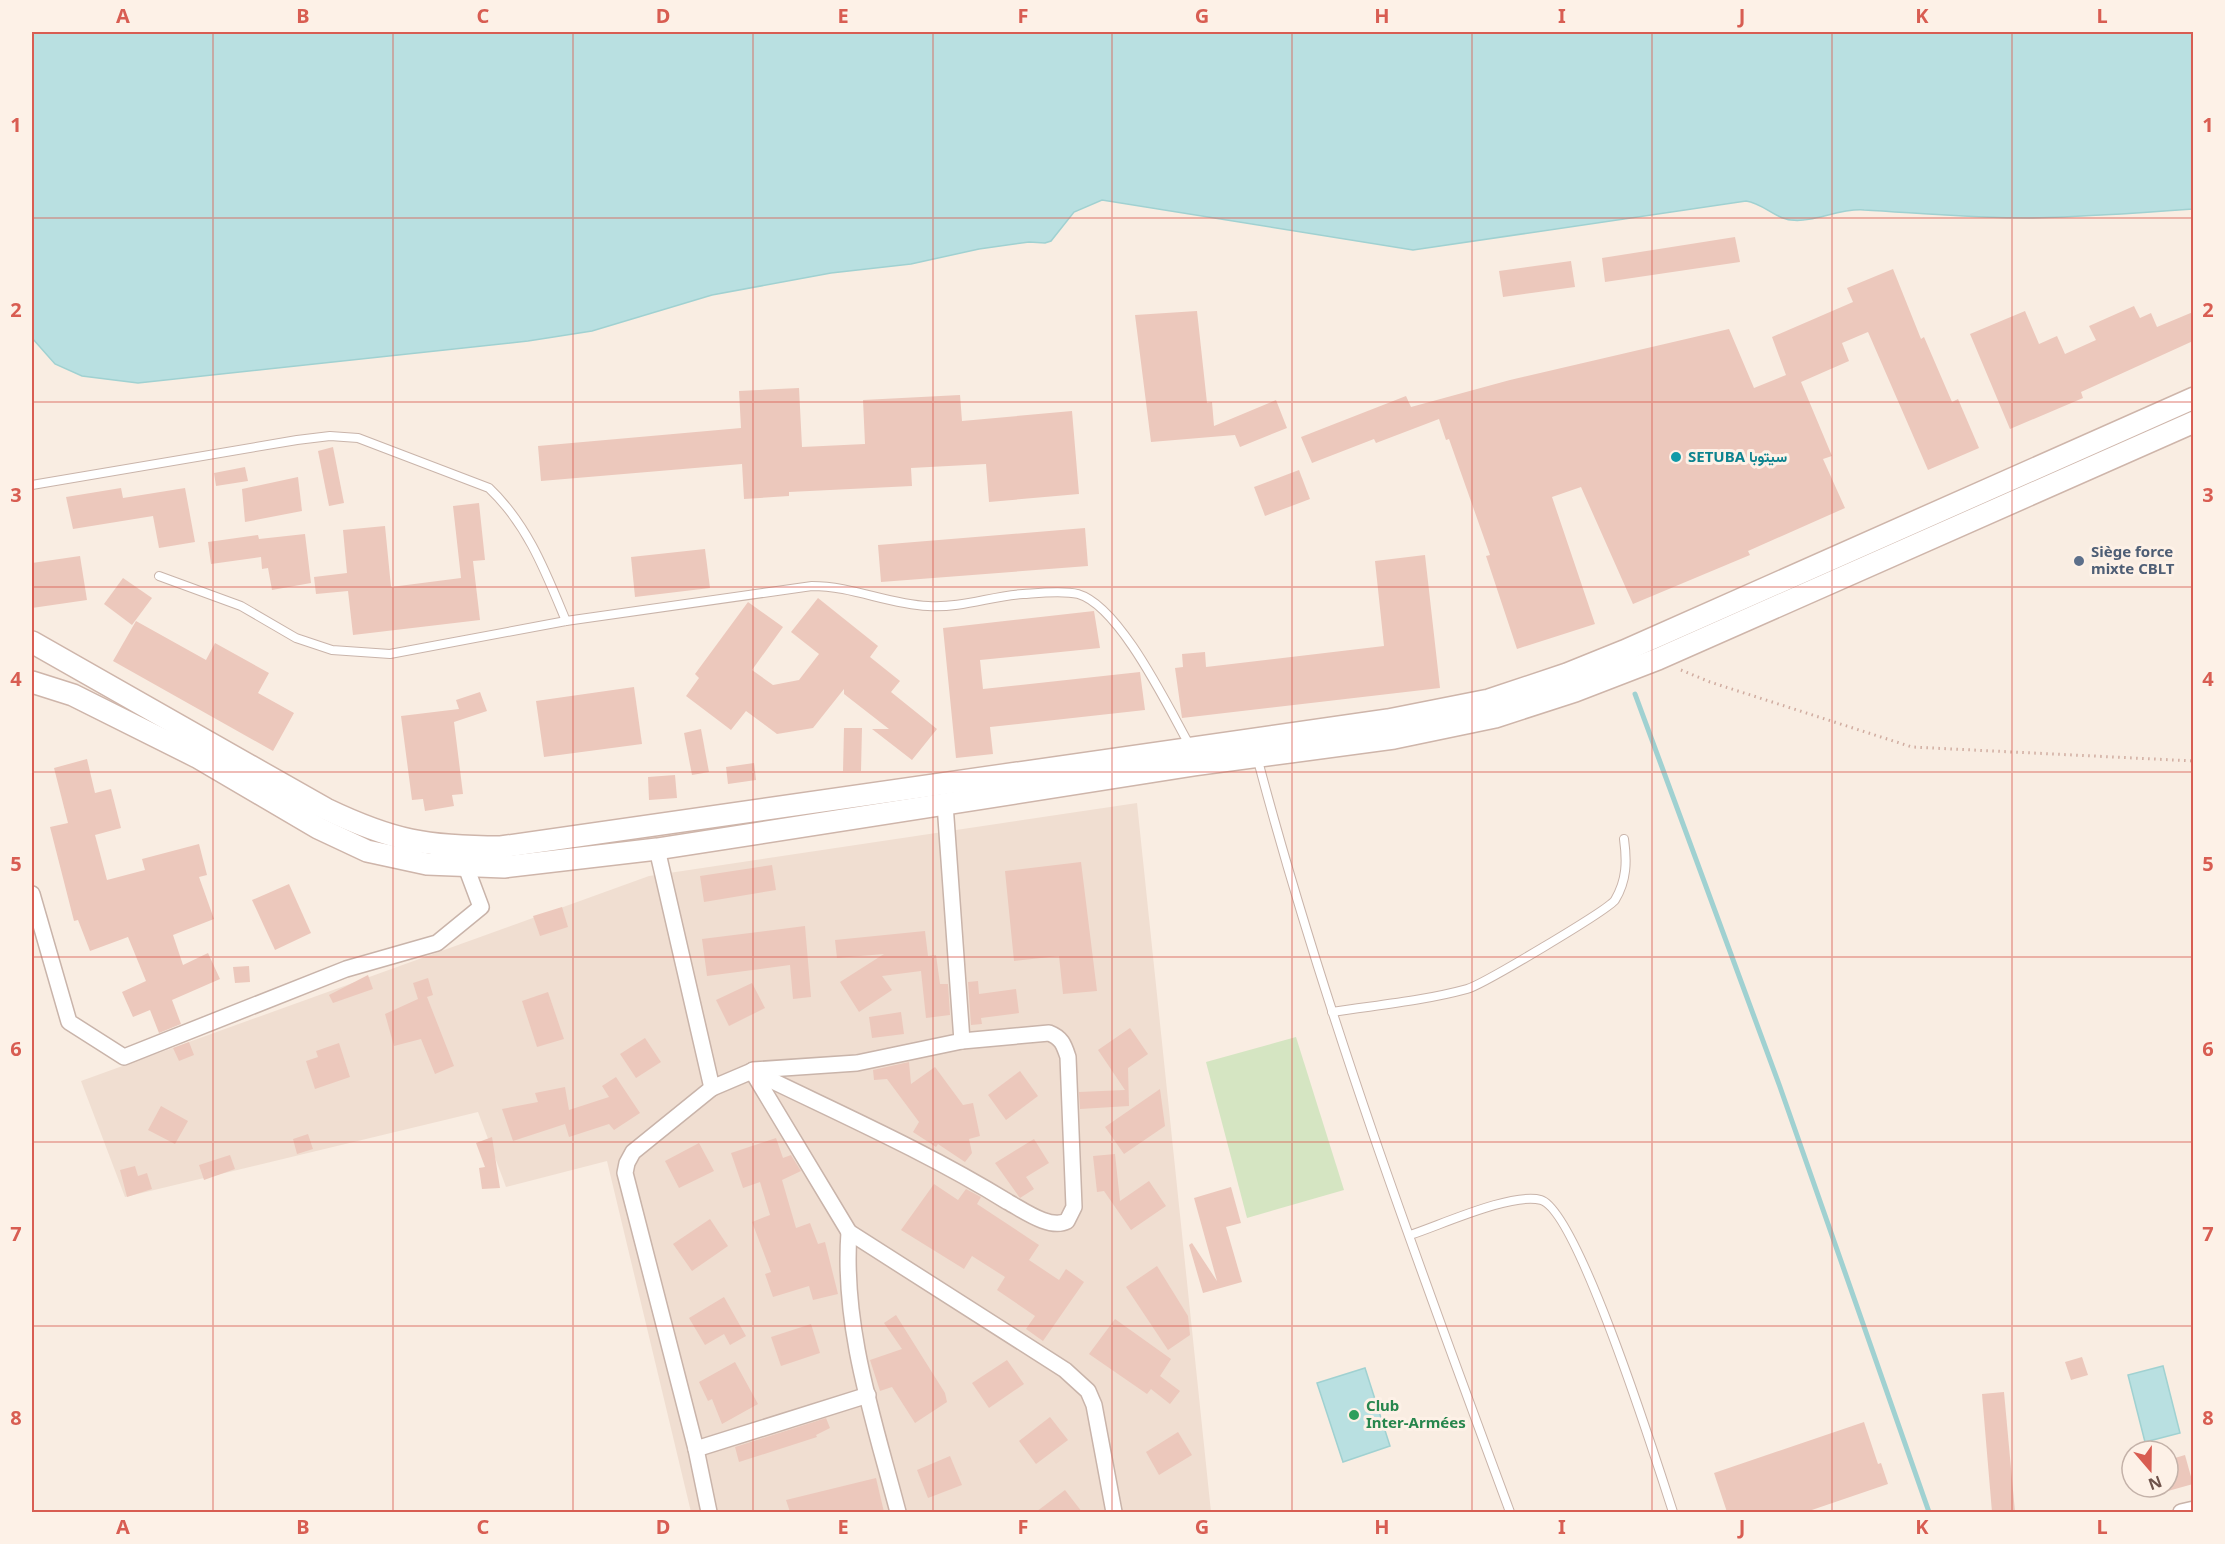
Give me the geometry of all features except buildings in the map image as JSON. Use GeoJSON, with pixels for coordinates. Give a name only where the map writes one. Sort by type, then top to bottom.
{"type":"FeatureCollection","features":[{"type":"Feature","properties":{"kind":"main road"},"geometry":{"type":"LineString","coordinates":[[32,642],[326,809],[370,830],[426,844],[501,847],[919,797],[1256,747],[1489,700],[1567,674],[2193,398]]}},
{"type":"Feature","properties":{"kind":"main road"},"geometry":{"type":"LineString","coordinates":[[1256,747],[1394,738],[1495,717],[1575,691],[1658,659],[2193,422]]}},
{"type":"Feature","properties":{"kind":"main road"},"geometry":{"type":"LineString","coordinates":[[32,682],[73,695],[104,710],[197,758],[318,828],[367,851],[396,858],[466,867],[504,867],[657,849],[919,797],[945,804],[1193,756]]}},
{"type":"Feature","properties":{"kind":"street"},"geometry":{"type":"LineString","coordinates":[[945,804],[962,1041]]}},
{"type":"Feature","properties":{"kind":"street"},"geometry":{"type":"LineString","coordinates":[[657,849],[712,1088]]}},
{"type":"Feature","properties":{"kind":"street"},"geometry":{"type":"LineString","coordinates":[[32,894],[69,1022],[124,1057],[346,969],[436,943],[481,907],[466,867]]}},
{"type":"Feature","properties":{"kind":"street"},"geometry":{"type":"LineString","coordinates":[[709,1512],[696,1449],[625,1173],[633,1152],[712,1088],[752,1071],[857,1064],[962,1041],[1049,1034],[1058,1037],[1068,1057],[1074,1207],[1072,1216],[1067,1221],[1050,1222],[1023,1211],[986,1188],[752,1071]]}},
{"type":"Feature","properties":{"kind":"street"},"geometry":{"type":"LineString","coordinates":[[752,1071],[849,1232],[1065,1370],[1088,1391],[1099,1423],[1114,1512]]}},
{"type":"Feature","properties":{"kind":"street"},"geometry":{"type":"LineString","coordinates":[[849,1232],[846,1269],[851,1322],[898,1512]]}},
{"type":"Feature","properties":{"kind":"street"},"geometry":{"type":"LineString","coordinates":[[696,1449],[868,1395]]}},
{"type":"Feature","properties":{"kind":"street"},"geometry":{"type":"LineString","coordinates":[[2181,1512],[2193,1509]]}},
{"type":"Feature","properties":{"kind":"lane"},"geometry":{"type":"LineString","coordinates":[[32,484],[297,440],[330,436],[358,438],[489,488],[506,504],[538,554],[566,621]]}},
{"type":"Feature","properties":{"kind":"lane"},"geometry":{"type":"LineString","coordinates":[[159,576],[241,606],[296,638],[332,650],[390,654],[566,621],[812,586],[836,586],[879,598],[928,606],[974,604],[1022,594],[1077,593],[1094,602],[1110,617],[1148,671],[1193,756]]}},
{"type":"Feature","properties":{"kind":"lane"},"geometry":{"type":"LineString","coordinates":[[1256,747],[1289,878],[1332,1012],[1509,1512]]}},
{"type":"Feature","properties":{"kind":"lane"},"geometry":{"type":"LineString","coordinates":[[1332,1012],[1450,993],[1484,982],[1613,902],[1624,879],[1627,860],[1624,839]]}},
{"type":"Feature","properties":{"kind":"lane"},"geometry":{"type":"LineString","coordinates":[[1410,1235],[1518,1198],[1541,1200],[1552,1205],[1574,1241],[1626,1371],[1673,1512]]}},
{"type":"Feature","properties":{"kind":"path"},"geometry":{"type":"LineString","coordinates":[[1658,659],[1710,682],[1912,747],[2193,761]]}},
{"type":"Feature","properties":{"kind":"shaded area"},"geometry":{"type":"Polygon","coordinates":[[[1137,803],[1211,1512],[691,1512],[607,1161],[506,1187],[478,1112],[125,1197],[81,1081],[649,876],[1137,803]]]}},
{"type":"Feature","properties":{"kind":"green space"},"geometry":{"type":"Polygon","coordinates":[[[1296,1037],[1344,1190],[1247,1218],[1206,1062],[1296,1037]]]}},
{"type":"Feature","properties":{"kind":"water"},"geometry":{"type":"Polygon","coordinates":[[[32,32],[2193,32],[2193,209],[2029,218],[1855,210],[1791,220],[1746,201],[1413,250],[1102,200],[1074,212],[1051,241],[1045,243],[1029,242],[979,249],[911,264],[831,273],[712,295],[592,331],[528,341],[138,383],[82,376],[55,364],[32,338],[32,32]]]}},
{"type":"Feature","properties":{"kind":"water"},"geometry":{"type":"Polygon","coordinates":[[[2163,1366],[2180,1433],[2157,1439],[2144,1439],[2128,1375],[2163,1366]]]}},
{"type":"Feature","properties":{"kind":"water","name":"Club Inter-Armées"},"geometry":{"type":"Polygon","coordinates":[[[1365,1368],[1390,1446],[1343,1462],[1317,1383],[1365,1368]]]}},
{"type":"Feature","properties":{"kind":"waterway"},"geometry":{"type":"LineString","coordinates":[[1635,694],[1780,1087],[1929,1512]]}},
{"type":"Feature","properties":{"kind":"place","name":"SETUBA سيتوبا"},"geometry":{"type":"Point","coordinates":[1676,457]}},
{"type":"Feature","properties":{"kind":"place","name":"Siège force mixte CBLT"},"geometry":{"type":"Point","coordinates":[2079,561]}},
{"type":"Feature","properties":{"kind":"place","name":"Club Inter-Armées"},"geometry":{"type":"Point","coordinates":[1354,1415]}}]}
